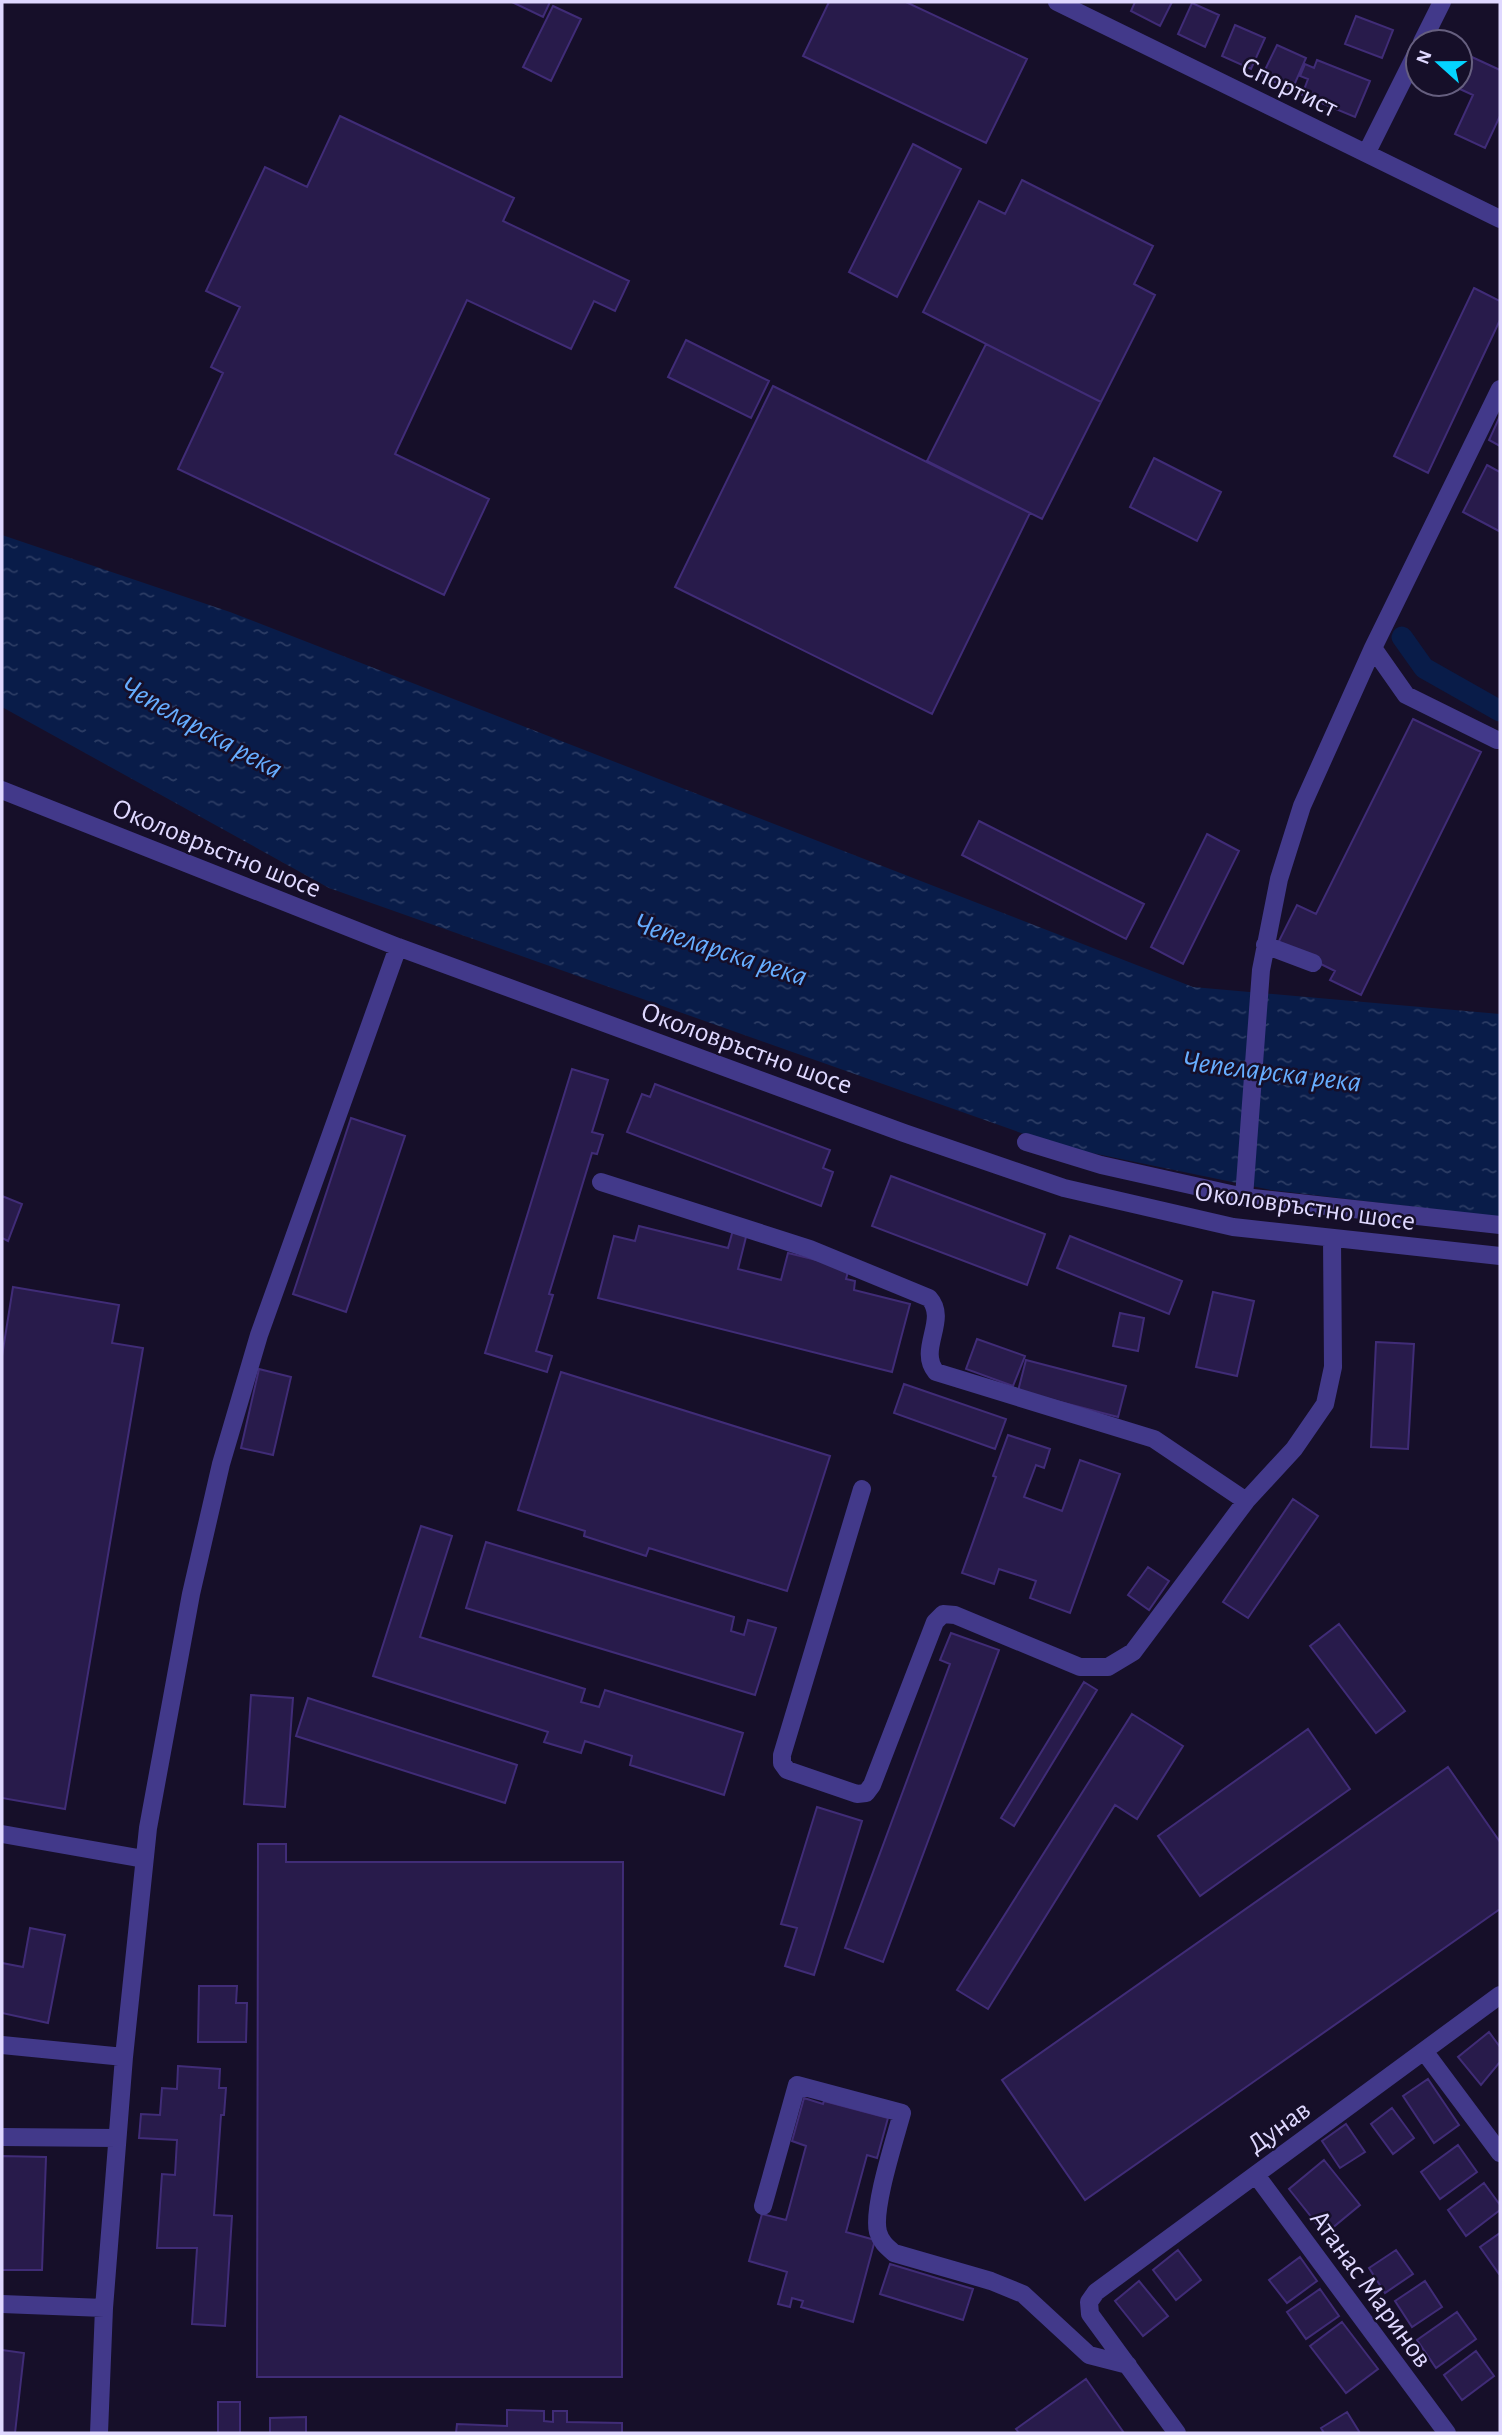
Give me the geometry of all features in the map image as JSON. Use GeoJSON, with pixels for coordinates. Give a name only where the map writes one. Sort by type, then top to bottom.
{"type":"FeatureCollection","features":[{"type":"Feature","properties":{"kind":"street","name":"Спортист"},"geometry":{"type":"LineString","coordinates":[[1057,2],[1500,219]]}},
{"type":"Feature","properties":{"kind":"street"},"geometry":{"type":"LineString","coordinates":[[1429,28],[1442,2]]}},
{"type":"Feature","properties":{"kind":"street"},"geometry":{"type":"LineString","coordinates":[[1367,152],[1404,78]]}},
{"type":"Feature","properties":{"kind":"street"},"geometry":{"type":"LineString","coordinates":[[1244,1197],[1261,970],[1279,879],[1301,806],[1373,648],[1500,389]]}},
{"type":"Feature","properties":{"kind":"street"},"geometry":{"type":"LineString","coordinates":[[1373,648],[1406,695],[1497,740]]}},
{"type":"Feature","properties":{"kind":"street","name":"Околовръстно шосе"},"geometry":{"type":"LineString","coordinates":[[2,790],[398,947],[904,1133],[1064,1188],[1233,1227],[1500,1256]]}},
{"type":"Feature","properties":{"kind":"street"},"geometry":{"type":"LineString","coordinates":[[1265,945],[1314,963]]}},
{"type":"Feature","properties":{"kind":"street"},"geometry":{"type":"LineString","coordinates":[[99,2433],[104,2308],[117,2138],[144,1859],[191,1594],[221,1464],[259,1335],[398,947]]}},
{"type":"Feature","properties":{"kind":"street"},"geometry":{"type":"LineString","coordinates":[[1026,1142],[1101,1166],[1244,1197],[1500,1225]]}},
{"type":"Feature","properties":{"kind":"street"},"geometry":{"type":"LineString","coordinates":[[601,1182],[810,1249],[929,1298],[937,1313],[928,1356],[930,1365],[936,1372],[1154,1439],[1246,1501]]}},
{"type":"Feature","properties":{"kind":"street"},"geometry":{"type":"LineString","coordinates":[[862,1489],[786,1741],[782,1763],[787,1770],[857,1794],[866,1793],[872,1785],[935,1622],[943,1614],[955,1615],[1080,1667],[1108,1667],[1133,1652],[1246,1501],[1294,1449],[1325,1404],[1333,1367],[1332,1238]]}},
{"type":"Feature","properties":{"kind":"street"},"geometry":{"type":"LineString","coordinates":[[2,1834],[144,1859]]}},
{"type":"Feature","properties":{"kind":"street","name":"Дунав"},"geometry":{"type":"LineString","coordinates":[[1128,2365],[1090,2314],[1089,2302],[1096,2292],[1500,1995]]}},
{"type":"Feature","properties":{"kind":"street"},"geometry":{"type":"LineString","coordinates":[[2,2045],[124,2057]]}},
{"type":"Feature","properties":{"kind":"street"},"geometry":{"type":"LineString","coordinates":[[1424,2051],[1500,2153]]}},
{"type":"Feature","properties":{"kind":"street"},"geometry":{"type":"LineString","coordinates":[[763,2206],[797,2085],[902,2113],[877,2212],[877,2229],[883,2244],[894,2253],[991,2281],[1023,2294],[1089,2355],[1128,2365],[1177,2433]]}},
{"type":"Feature","properties":{"kind":"street"},"geometry":{"type":"LineString","coordinates":[[2,2137],[117,2138]]}},
{"type":"Feature","properties":{"kind":"street","name":"Атанас Маринов"},"geometry":{"type":"LineString","coordinates":[[1256,2175],[1447,2433]]}},
{"type":"Feature","properties":{"kind":"street"},"geometry":{"type":"LineString","coordinates":[[2,2304],[104,2308]]}},
{"type":"Feature","properties":{"kind":"water","name":"Чепеларска река"},"geometry":{"type":"Polygon","coordinates":[[[2,535],[230,612],[1193,987],[1500,1014],[1500,1217],[1271,1190],[1058,1146],[329,888],[2,707],[2,535]]]}},
{"type":"Feature","properties":{"kind":"building"},"geometry":{"type":"Polygon","coordinates":[[[512,2],[550,2],[543,17],[512,2]]]}},
{"type":"Feature","properties":{"kind":"building"},"geometry":{"type":"Polygon","coordinates":[[[829,2],[906,2],[1027,59],[986,143],[803,56],[829,2]]]}},
{"type":"Feature","properties":{"kind":"building"},"geometry":{"type":"Polygon","coordinates":[[[1135,2],[1172,2],[1160,26],[1131,11],[1135,2]]]}},
{"type":"Feature","properties":{"kind":"building"},"geometry":{"type":"Polygon","coordinates":[[[1192,3],[1219,15],[1205,47],[1178,34],[1192,3]]]}},
{"type":"Feature","properties":{"kind":"building"},"geometry":{"type":"Polygon","coordinates":[[[553,6],[581,19],[551,81],[523,67],[553,6]]]}},
{"type":"Feature","properties":{"kind":"building"},"geometry":{"type":"Polygon","coordinates":[[[1356,16],[1393,30],[1382,58],[1345,44],[1356,16]]]}},
{"type":"Feature","properties":{"kind":"building"},"geometry":{"type":"Polygon","coordinates":[[[1235,25],[1265,38],[1251,69],[1222,56],[1235,25]]]}},
{"type":"Feature","properties":{"kind":"building"},"geometry":{"type":"Polygon","coordinates":[[[1277,45],[1306,58],[1292,90],[1262,76],[1277,45]]]}},
{"type":"Feature","properties":{"kind":"building"},"geometry":{"type":"Polygon","coordinates":[[[1474,58],[1500,70],[1500,116],[1485,148],[1455,134],[1472,98],[1474,98],[1474,58]]]}},
{"type":"Feature","properties":{"kind":"building"},"geometry":{"type":"Polygon","coordinates":[[[1317,60],[1370,81],[1355,117],[1302,95],[1308,79],[1300,76],[1305,64],[1314,68],[1317,60]]]}},
{"type":"Feature","properties":{"kind":"building"},"geometry":{"type":"Polygon","coordinates":[[[340,116],[514,198],[503,221],[629,281],[615,311],[594,301],[571,349],[467,300],[395,454],[489,499],[444,595],[178,469],[223,373],[211,367],[240,307],[206,291],[265,167],[307,187],[340,116]]]}},
{"type":"Feature","properties":{"kind":"building"},"geometry":{"type":"Polygon","coordinates":[[[913,144],[961,169],[897,297],[849,272],[913,144]]]}},
{"type":"Feature","properties":{"kind":"building"},"geometry":{"type":"Polygon","coordinates":[[[1022,180],[1153,246],[1134,284],[1155,295],[1101,402],[923,312],[979,201],[1005,214],[1022,180]]]}},
{"type":"Feature","properties":{"kind":"building"},"geometry":{"type":"Polygon","coordinates":[[[1474,288],[1500,301],[1500,320],[1428,473],[1394,456],[1474,288]]]}},
{"type":"Feature","properties":{"kind":"building"},"geometry":{"type":"Polygon","coordinates":[[[686,340],[769,381],[751,418],[668,377],[686,340]]]}},
{"type":"Feature","properties":{"kind":"building"},"geometry":{"type":"Polygon","coordinates":[[[986,344],[1101,402],[1042,519],[927,461],[986,344]]]}},
{"type":"Feature","properties":{"kind":"building"},"geometry":{"type":"Polygon","coordinates":[[[773,386],[1030,513],[932,714],[675,587],[773,386]]]}},
{"type":"Feature","properties":{"kind":"building"},"geometry":{"type":"Polygon","coordinates":[[[1500,416],[1500,446],[1489,440],[1500,416]]]}},
{"type":"Feature","properties":{"kind":"building"},"geometry":{"type":"Polygon","coordinates":[[[1154,458],[1221,492],[1197,541],[1130,507],[1154,458]]]}},
{"type":"Feature","properties":{"kind":"building"},"geometry":{"type":"Polygon","coordinates":[[[1487,465],[1500,472],[1499,531],[1463,512],[1487,465]]]}},
{"type":"Feature","properties":{"kind":"building"},"geometry":{"type":"Polygon","coordinates":[[[1413,719],[1481,752],[1361,995],[1330,980],[1335,971],[1278,943],[1297,905],[1316,914],[1413,719]]]}},
{"type":"Feature","properties":{"kind":"building"},"geometry":{"type":"Polygon","coordinates":[[[979,821],[1144,904],[1126,939],[962,855],[979,821]]]}},
{"type":"Feature","properties":{"kind":"building"},"geometry":{"type":"Polygon","coordinates":[[[1207,834],[1239,851],[1183,964],[1151,947],[1207,834]]]}},
{"type":"Feature","properties":{"kind":"building"},"geometry":{"type":"Polygon","coordinates":[[[572,1069],[608,1080],[592,1132],[603,1135],[597,1154],[592,1153],[549,1294],[553,1295],[536,1351],[552,1356],[547,1372],[485,1353],[572,1069]]]}},
{"type":"Feature","properties":{"kind":"building"},"geometry":{"type":"Polygon","coordinates":[[[655,1084],[830,1150],[823,1168],[833,1172],[821,1206],[627,1132],[642,1094],[650,1097],[655,1084]]]}},
{"type":"Feature","properties":{"kind":"building"},"geometry":{"type":"Polygon","coordinates":[[[351,1118],[405,1136],[346,1312],[293,1294],[351,1118]]]}},
{"type":"Feature","properties":{"kind":"building"},"geometry":{"type":"Polygon","coordinates":[[[891,1176],[1045,1234],[1027,1285],[872,1226],[891,1176]]]}},
{"type":"Feature","properties":{"kind":"building"},"geometry":{"type":"Polygon","coordinates":[[[2,1196],[22,1204],[8,1241],[2,1238],[2,1196]]]}},
{"type":"Feature","properties":{"kind":"building"},"geometry":{"type":"Polygon","coordinates":[[[639,1226],[728,1248],[733,1230],[747,1233],[738,1269],[781,1280],[788,1253],[849,1268],[846,1279],[855,1281],[854,1290],[910,1304],[892,1372],[598,1298],[614,1236],[635,1241],[639,1226]]]}},
{"type":"Feature","properties":{"kind":"building"},"geometry":{"type":"Polygon","coordinates":[[[1070,1236],[1182,1281],[1169,1314],[1057,1268],[1070,1236]]]}},
{"type":"Feature","properties":{"kind":"building"},"geometry":{"type":"Polygon","coordinates":[[[13,1287],[119,1305],[112,1343],[143,1348],[65,1809],[2,1798],[2,1356],[13,1287]]]}},
{"type":"Feature","properties":{"kind":"building"},"geometry":{"type":"Polygon","coordinates":[[[1213,1292],[1254,1301],[1237,1376],[1196,1367],[1213,1292]]]}},
{"type":"Feature","properties":{"kind":"building"},"geometry":{"type":"Polygon","coordinates":[[[1120,1313],[1144,1318],[1138,1351],[1113,1346],[1120,1313]]]}},
{"type":"Feature","properties":{"kind":"building"},"geometry":{"type":"Polygon","coordinates":[[[977,1339],[1025,1356],[1013,1386],[966,1369],[977,1339]]]}},
{"type":"Feature","properties":{"kind":"building"},"geometry":{"type":"Polygon","coordinates":[[[1376,1342],[1414,1344],[1408,1449],[1371,1447],[1376,1342]]]}},
{"type":"Feature","properties":{"kind":"building"},"geometry":{"type":"Polygon","coordinates":[[[1026,1360],[1126,1386],[1118,1417],[1018,1391],[1026,1360]]]}},
{"type":"Feature","properties":{"kind":"building"},"geometry":{"type":"Polygon","coordinates":[[[259,1369],[291,1377],[273,1455],[241,1448],[259,1369]]]}},
{"type":"Feature","properties":{"kind":"building"},"geometry":{"type":"Polygon","coordinates":[[[561,1372],[830,1456],[787,1591],[649,1548],[646,1556],[584,1536],[585,1531],[518,1510],[561,1372]]]}},
{"type":"Feature","properties":{"kind":"building"},"geometry":{"type":"Polygon","coordinates":[[[904,1384],[1006,1419],[995,1449],[894,1413],[904,1384]]]}},
{"type":"Feature","properties":{"kind":"building"},"geometry":{"type":"Polygon","coordinates":[[[1008,1435],[1050,1449],[1044,1468],[1036,1465],[1024,1497],[1062,1511],[1080,1460],[1120,1474],[1070,1613],[1030,1598],[1036,1581],[999,1569],[994,1584],[962,1573],[1008,1435]]]}},
{"type":"Feature","properties":{"kind":"building"},"geometry":{"type":"Polygon","coordinates":[[[1293,1499],[1318,1516],[1248,1618],[1223,1602],[1293,1499]]]}},
{"type":"Feature","properties":{"kind":"building"},"geometry":{"type":"Polygon","coordinates":[[[421,1526],[452,1536],[420,1637],[585,1689],[581,1702],[599,1707],[605,1690],[743,1733],[724,1795],[630,1765],[632,1756],[585,1741],[581,1753],[544,1742],[548,1732],[373,1676],[421,1526]]]}},
{"type":"Feature","properties":{"kind":"building"},"geometry":{"type":"Polygon","coordinates":[[[486,1542],[734,1617],[731,1631],[744,1635],[748,1620],[776,1628],[755,1695],[466,1608],[486,1542]]]}},
{"type":"Feature","properties":{"kind":"building"},"geometry":{"type":"Polygon","coordinates":[[[1148,1567],[1169,1581],[1149,1610],[1128,1595],[1148,1567]]]}},
{"type":"Feature","properties":{"kind":"building"},"geometry":{"type":"Polygon","coordinates":[[[1339,1624],[1405,1711],[1376,1733],[1310,1646],[1339,1624]]]}},
{"type":"Feature","properties":{"kind":"building"},"geometry":{"type":"Polygon","coordinates":[[[951,1633],[999,1650],[883,1962],[845,1948],[950,1664],[940,1660],[951,1633]]]}},
{"type":"Feature","properties":{"kind":"building"},"geometry":{"type":"Polygon","coordinates":[[[1084,1682],[1097,1690],[1014,1826],[1001,1818],[1084,1682]]]}},
{"type":"Feature","properties":{"kind":"building"},"geometry":{"type":"Polygon","coordinates":[[[251,1695],[293,1698],[285,1807],[244,1804],[251,1695]]]}},
{"type":"Feature","properties":{"kind":"building"},"geometry":{"type":"Polygon","coordinates":[[[308,1698],[517,1765],[505,1803],[296,1736],[308,1698]]]}},
{"type":"Feature","properties":{"kind":"building"},"geometry":{"type":"Polygon","coordinates":[[[1132,1714],[1183,1746],[1137,1819],[1115,1805],[988,2009],[957,1990],[1132,1714]]]}},
{"type":"Feature","properties":{"kind":"building"},"geometry":{"type":"Polygon","coordinates":[[[1308,1729],[1350,1789],[1200,1896],[1158,1836],[1308,1729]]]}},
{"type":"Feature","properties":{"kind":"building"},"geometry":{"type":"Polygon","coordinates":[[[1448,1767],[1500,1842],[1500,1909],[1085,2200],[1002,2080],[1448,1767]]]}},
{"type":"Feature","properties":{"kind":"building"},"geometry":{"type":"Polygon","coordinates":[[[817,1807],[862,1821],[814,1975],[785,1966],[797,1928],[781,1924],[817,1807]]]}},
{"type":"Feature","properties":{"kind":"building"},"geometry":{"type":"Polygon","coordinates":[[[258,1844],[286,1844],[286,1862],[623,1862],[622,2377],[257,2377],[258,1844]]]}},
{"type":"Feature","properties":{"kind":"building"},"geometry":{"type":"Polygon","coordinates":[[[30,1928],[65,1935],[48,2023],[2,2013],[2,1963],[23,1967],[30,1928]]]}},
{"type":"Feature","properties":{"kind":"building"},"geometry":{"type":"Polygon","coordinates":[[[199,1986],[237,1986],[236,2003],[247,2003],[246,2042],[198,2042],[199,1986]]]}},
{"type":"Feature","properties":{"kind":"building"},"geometry":{"type":"Polygon","coordinates":[[[1489,2032],[1500,2047],[1500,2062],[1481,2085],[1458,2057],[1489,2032]]]}},
{"type":"Feature","properties":{"kind":"building"},"geometry":{"type":"Polygon","coordinates":[[[178,2066],[220,2069],[219,2088],[226,2088],[224,2115],[221,2115],[214,2215],[232,2216],[225,2326],[192,2324],[197,2248],[157,2248],[162,2174],[175,2175],[177,2140],[139,2138],[141,2114],[160,2115],[162,2088],[177,2089],[178,2066]]]}},
{"type":"Feature","properties":{"kind":"building"},"geometry":{"type":"Polygon","coordinates":[[[1428,2079],[1459,2125],[1434,2143],[1403,2096],[1428,2079]]]}},
{"type":"Feature","properties":{"kind":"building"},"geometry":{"type":"Polygon","coordinates":[[[804,2098],[888,2118],[877,2158],[867,2155],[846,2232],[875,2240],[853,2322],[801,2307],[803,2301],[792,2298],[790,2307],[778,2304],[787,2272],[749,2261],[762,2214],[786,2220],[806,2146],[792,2141],[804,2098]]]}},
{"type":"Feature","properties":{"kind":"building"},"geometry":{"type":"Polygon","coordinates":[[[1392,2108],[1414,2138],[1393,2154],[1371,2124],[1392,2108]]]}},
{"type":"Feature","properties":{"kind":"building"},"geometry":{"type":"Polygon","coordinates":[[[1346,2124],[1365,2152],[1340,2168],[1322,2141],[1346,2124]]]}},
{"type":"Feature","properties":{"kind":"building"},"geometry":{"type":"Polygon","coordinates":[[[1458,2145],[1477,2172],[1440,2199],[1421,2172],[1458,2145]]]}},
{"type":"Feature","properties":{"kind":"building"},"geometry":{"type":"Polygon","coordinates":[[[2,2156],[46,2157],[42,2270],[2,2270],[2,2156]]]}},
{"type":"Feature","properties":{"kind":"building"},"geometry":{"type":"Polygon","coordinates":[[[1324,2160],[1360,2205],[1325,2234],[1289,2189],[1324,2160]]]}},
{"type":"Feature","properties":{"kind":"building"},"geometry":{"type":"Polygon","coordinates":[[[1484,2183],[1500,2205],[1500,2210],[1466,2236],[1448,2210],[1484,2183]]]}},
{"type":"Feature","properties":{"kind":"building"},"geometry":{"type":"Polygon","coordinates":[[[1500,2233],[1500,2274],[1499,2274],[1480,2247],[1500,2233]]]}},
{"type":"Feature","properties":{"kind":"building"},"geometry":{"type":"Polygon","coordinates":[[[1178,2250],[1201,2280],[1176,2300],[1153,2270],[1178,2250]]]}},
{"type":"Feature","properties":{"kind":"building"},"geometry":{"type":"Polygon","coordinates":[[[1396,2250],[1413,2274],[1385,2293],[1369,2268],[1396,2250]]]}},
{"type":"Feature","properties":{"kind":"building"},"geometry":{"type":"Polygon","coordinates":[[[1300,2257],[1317,2281],[1287,2303],[1269,2280],[1300,2257]]]}},
{"type":"Feature","properties":{"kind":"building"},"geometry":{"type":"Polygon","coordinates":[[[890,2264],[973,2289],[963,2320],[880,2294],[890,2264]]]}},
{"type":"Feature","properties":{"kind":"building"},"geometry":{"type":"Polygon","coordinates":[[[1139,2281],[1168,2316],[1143,2336],[1115,2301],[1139,2281]]]}},
{"type":"Feature","properties":{"kind":"building"},"geometry":{"type":"Polygon","coordinates":[[[1425,2281],[1442,2307],[1412,2327],[1395,2301],[1425,2281]]]}},
{"type":"Feature","properties":{"kind":"building"},"geometry":{"type":"Polygon","coordinates":[[[1320,2289],[1339,2316],[1306,2339],[1287,2312],[1320,2289]]]}},
{"type":"Feature","properties":{"kind":"building"},"geometry":{"type":"Polygon","coordinates":[[[1457,2312],[1476,2339],[1436,2368],[1417,2340],[1457,2312]]]}},
{"type":"Feature","properties":{"kind":"building"},"geometry":{"type":"Polygon","coordinates":[[[1342,2322],[1378,2369],[1346,2393],[1310,2346],[1342,2322]]]}},
{"type":"Feature","properties":{"kind":"building"},"geometry":{"type":"Polygon","coordinates":[[[2,2350],[24,2353],[15,2433],[2,2433],[2,2350]]]}},
{"type":"Feature","properties":{"kind":"building"},"geometry":{"type":"Polygon","coordinates":[[[1476,2351],[1494,2376],[1462,2400],[1444,2375],[1476,2351]]]}},
{"type":"Feature","properties":{"kind":"building"},"geometry":{"type":"Polygon","coordinates":[[[1086,2379],[1124,2433],[1019,2433],[1016,2429],[1086,2379]]]}},
{"type":"Feature","properties":{"kind":"building"},"geometry":{"type":"Polygon","coordinates":[[[218,2402],[240,2402],[240,2433],[218,2433],[218,2402]]]}},
{"type":"Feature","properties":{"kind":"building"},"geometry":{"type":"Polygon","coordinates":[[[507,2410],[544,2411],[544,2421],[553,2422],[553,2411],[567,2411],[567,2422],[622,2423],[622,2433],[456,2433],[457,2424],[507,2426],[507,2410]]]}},
{"type":"Feature","properties":{"kind":"building"},"geometry":{"type":"Polygon","coordinates":[[[1347,2412],[1360,2433],[1324,2433],[1321,2428],[1347,2412]]]}},
{"type":"Feature","properties":{"kind":"building"},"geometry":{"type":"Polygon","coordinates":[[[306,2417],[306,2433],[270,2433],[270,2418],[306,2417]]]}},
{"type":"Feature","properties":{"kind":"waterway"},"geometry":{"type":"LineString","coordinates":[[1402,637],[1424,668],[1500,711]]}}]}
